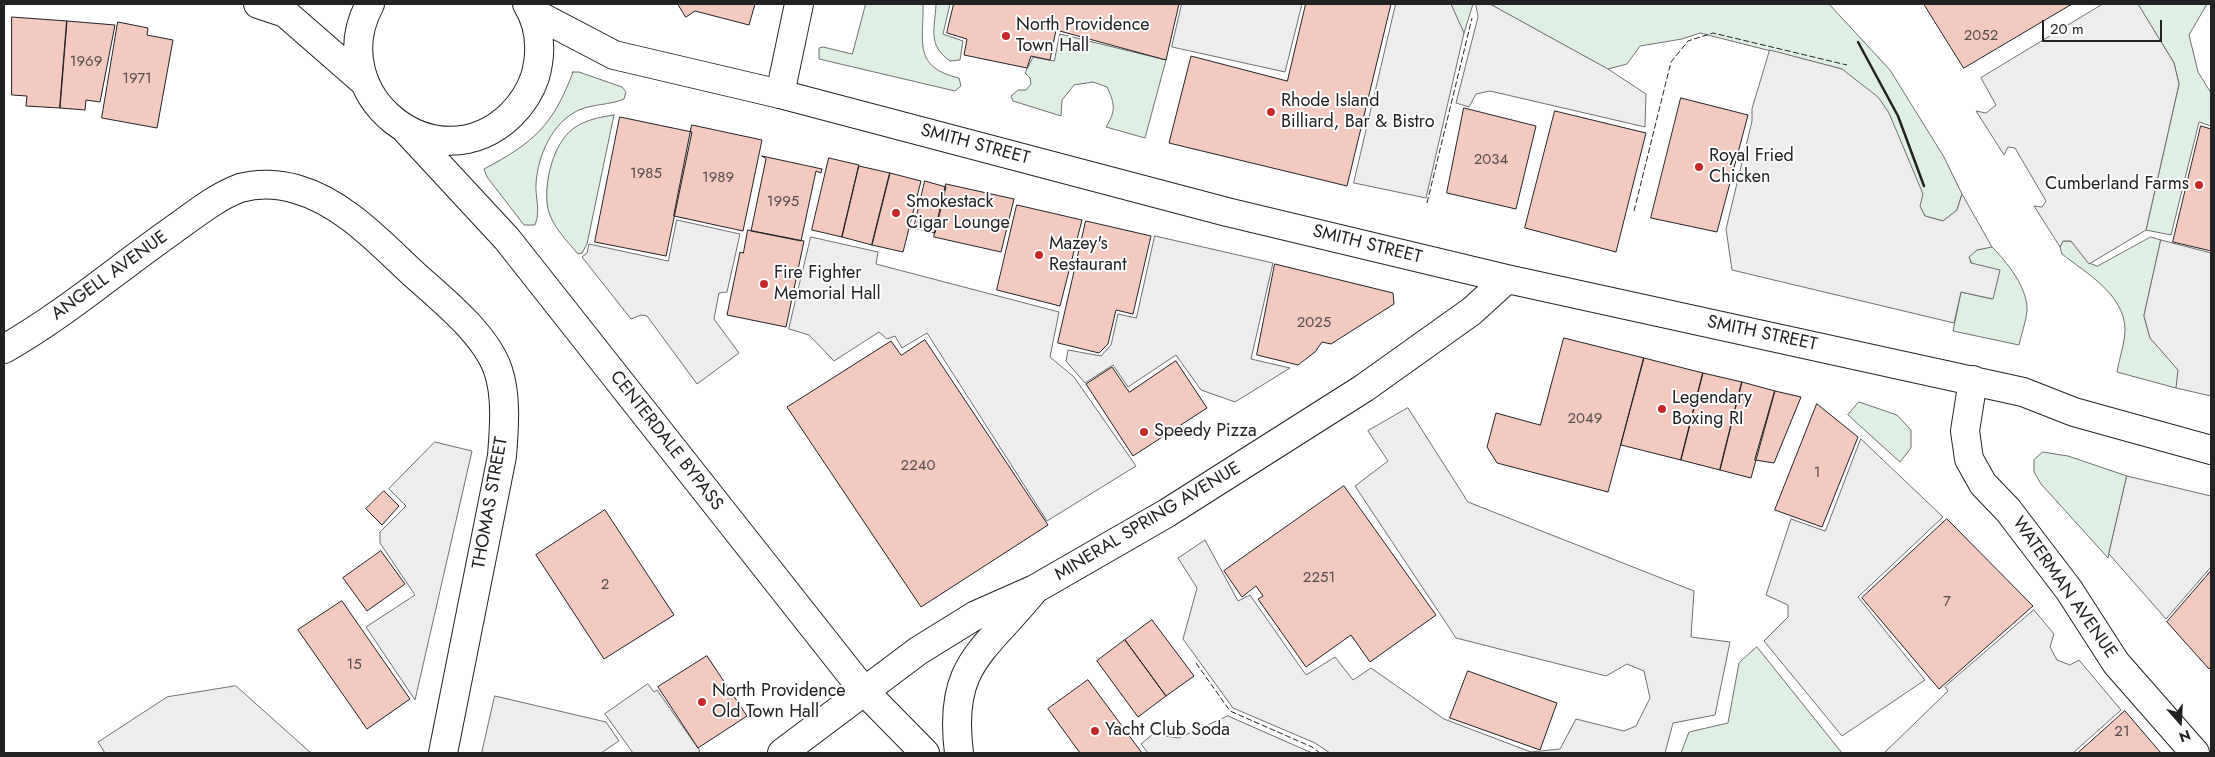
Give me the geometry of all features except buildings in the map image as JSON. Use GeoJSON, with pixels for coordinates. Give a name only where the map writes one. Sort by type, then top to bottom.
{"type":"FeatureCollection","features":[{"type":"Feature","properties":{"kind":"main road"},"geometry":{"type":"LineString","coordinates":[[258,4],[285,13],[363,81]]}},
{"type":"Feature","properties":{"kind":"main road"},"geometry":{"type":"LineString","coordinates":[[370,4],[364,16],[358,38],[358,60],[363,81],[378,106],[388,117],[406,130],[430,138],[454,140],[479,135],[502,124],[520,106],[532,85],[539,61],[539,36],[530,8]]}},
{"type":"Feature","properties":{"kind":"main road"},"geometry":{"type":"LineString","coordinates":[[780,94],[799,4]]}},
{"type":"Feature","properties":{"kind":"main road","name":"SMITH STREET"},"geometry":{"type":"LineString","coordinates":[[530,8],[614,55],[780,94],[1218,210],[1507,279],[2024,392],[2074,412],[2211,450]]}},
{"type":"Feature","properties":{"kind":"main road","name":"CENTERDALE BYPASS"},"geometry":{"type":"LineString","coordinates":[[406,130],[507,239],[864,691],[925,753]]}},
{"type":"Feature","properties":{"kind":"main road","name":"THOMAS STREET"},"geometry":{"type":"LineString","coordinates":[[214,201],[241,188],[265,184],[297,189],[347,214],[458,313],[478,336],[498,370],[504,414],[502,456],[443,753]]}},
{"type":"Feature","properties":{"kind":"main road","name":"ANGELL AVENUE"},"geometry":{"type":"LineString","coordinates":[[4,349],[66,310],[137,255],[214,201]]}},
{"type":"Feature","properties":{"kind":"main road","name":"MINERAL SPRING AVENUE"},"geometry":{"type":"LineString","coordinates":[[782,753],[894,667],[976,615],[1035,589],[1167,513],[1364,388],[1472,311],[1507,279]]}},
{"type":"Feature","properties":{"kind":"main road","name":"WATERMAN AVENUE"},"geometry":{"type":"LineString","coordinates":[[1973,380],[1965,431],[1969,459],[1983,484],[2008,510],[2069,590],[2116,662],[2194,753]]}},
{"type":"Feature","properties":{"kind":"main road"},"geometry":{"type":"LineString","coordinates":[[959,753],[956,706],[962,682],[978,652],[1006,624],[1035,589]]}},
{"type":"Feature","properties":{"kind":"green space"},"geometry":{"type":"Polygon","coordinates":[[[866,4],[923,4],[922,41],[927,60],[944,73],[959,78],[961,86],[955,91],[819,59],[819,48],[823,47],[852,54],[866,4]]]}},
{"type":"Feature","properties":{"kind":"green space"},"geometry":{"type":"Polygon","coordinates":[[[936,4],[950,4],[943,34],[963,41],[960,60],[950,61],[938,49],[935,43],[936,4]]]}},
{"type":"Feature","properties":{"kind":"green space"},"geometry":{"type":"Polygon","coordinates":[[[1451,4],[1473,4],[1464,33],[1451,4]]]}},
{"type":"Feature","properties":{"kind":"green space"},"geometry":{"type":"Polygon","coordinates":[[[1490,4],[1829,4],[1890,70],[1944,157],[1962,194],[1957,210],[1943,221],[1925,216],[1842,69],[1700,33],[1682,39],[1640,46],[1627,64],[1608,69],[1490,4]]]}},
{"type":"Feature","properties":{"kind":"green space"},"geometry":{"type":"Polygon","coordinates":[[[2138,4],[2207,4],[2189,35],[2198,72],[2211,93],[2211,126],[2199,122],[2171,235],[2146,230],[2179,84],[2174,63],[2138,4]]]}},
{"type":"Feature","properties":{"kind":"green space"},"geometry":{"type":"Polygon","coordinates":[[[1060,34],[1166,60],[1145,138],[1106,127],[1113,112],[1112,98],[1107,87],[1093,82],[1074,85],[1062,100],[1061,116],[1013,101],[1011,96],[1018,90],[1026,90],[1031,84],[1030,78],[1025,73],[1033,57],[1054,61],[1060,34]]]}},
{"type":"Feature","properties":{"kind":"green space"},"geometry":{"type":"Polygon","coordinates":[[[573,72],[579,72],[622,87],[626,92],[624,99],[579,110],[569,115],[554,131],[543,151],[537,173],[537,220],[535,225],[524,225],[487,177],[484,169],[516,150],[539,131],[558,106],[573,72]]]}},
{"type":"Feature","properties":{"kind":"green space"},"geometry":{"type":"Polygon","coordinates":[[[614,115],[587,244],[582,253],[578,254],[556,227],[548,209],[547,187],[552,163],[562,141],[577,126],[591,120],[614,115]]]}},
{"type":"Feature","properties":{"kind":"green space"},"geometry":{"type":"Polygon","coordinates":[[[2151,237],[2161,240],[2144,316],[2150,338],[2179,370],[2176,388],[2117,372],[2125,329],[2118,305],[2102,286],[2062,254],[2060,247],[2063,241],[2071,241],[2089,263],[2097,266],[2151,237]]]}},
{"type":"Feature","properties":{"kind":"green space"},"geometry":{"type":"Polygon","coordinates":[[[1992,247],[2016,276],[2024,293],[2027,311],[2019,345],[1953,331],[1961,292],[1992,299],[1968,256],[1977,250],[1992,247]]]}},
{"type":"Feature","properties":{"kind":"green space"},"geometry":{"type":"Polygon","coordinates":[[[1859,402],[1897,415],[1911,430],[1911,448],[1900,462],[1848,415],[1859,402]]]}},
{"type":"Feature","properties":{"kind":"green space"},"geometry":{"type":"Polygon","coordinates":[[[2043,452],[2068,456],[2127,476],[2108,558],[2041,484],[2034,472],[2034,460],[2043,452]]]}},
{"type":"Feature","properties":{"kind":"green space"},"geometry":{"type":"Polygon","coordinates":[[[1757,647],[1842,753],[1681,753],[1689,732],[1728,723],[1739,663],[1757,647]]]}},
{"type":"Feature","properties":{"kind":"shaded area"},"geometry":{"type":"Polygon","coordinates":[[[1182,4],[1302,4],[1285,72],[1172,47],[1182,4]]]}},
{"type":"Feature","properties":{"kind":"shaded area"},"geometry":{"type":"Polygon","coordinates":[[[1396,4],[1451,4],[1464,33],[1426,198],[1354,183],[1396,4]]]}},
{"type":"Feature","properties":{"kind":"shaded area"},"geometry":{"type":"Polygon","coordinates":[[[1476,4],[1490,4],[1608,69],[1646,94],[1645,127],[1490,91],[1476,94],[1469,107],[1456,103],[1478,17],[1476,4]]]}},
{"type":"Feature","properties":{"kind":"shaded area"},"geometry":{"type":"Polygon","coordinates":[[[2103,4],[2138,4],[2174,63],[2179,84],[2146,230],[2089,264],[2071,241],[2063,241],[2060,247],[2034,206],[2042,207],[2046,201],[2015,148],[2008,147],[2004,155],[1976,111],[1986,113],[1996,105],[1981,78],[2103,4]]]}},
{"type":"Feature","properties":{"kind":"shaded area"},"geometry":{"type":"Polygon","coordinates":[[[1770,50],[1842,69],[1878,97],[1889,113],[1923,194],[1920,206],[1925,216],[1943,221],[1957,210],[1962,194],[1992,247],[1977,250],[1969,257],[1971,263],[2000,270],[1993,299],[1961,292],[1954,323],[1732,270],[1726,229],[1752,121],[1752,109],[1770,50]]]}},
{"type":"Feature","properties":{"kind":"shaded area"},"geometry":{"type":"Polygon","coordinates":[[[677,220],[740,234],[727,292],[719,293],[714,319],[739,353],[697,384],[647,316],[641,315],[631,319],[582,257],[587,253],[589,244],[668,261],[677,220]]]}},
{"type":"Feature","properties":{"kind":"shaded area"},"geometry":{"type":"Polygon","coordinates":[[[1155,236],[1273,263],[1251,359],[1290,368],[1235,402],[1201,390],[1176,355],[1128,387],[1113,365],[1085,383],[1066,361],[1068,350],[1101,356],[1111,345],[1118,314],[1136,318],[1155,236]]]}},
{"type":"Feature","properties":{"kind":"shaded area"},"geometry":{"type":"Polygon","coordinates":[[[811,237],[878,252],[876,264],[1059,312],[1050,357],[1074,377],[1136,466],[1047,521],[927,333],[902,348],[895,336],[887,339],[879,332],[834,361],[809,335],[789,329],[811,237]]]}},
{"type":"Feature","properties":{"kind":"shaded area"},"geometry":{"type":"Polygon","coordinates":[[[2161,240],[2211,253],[2211,396],[2176,388],[2178,370],[2150,338],[2144,316],[2161,240]]]}},
{"type":"Feature","properties":{"kind":"shaded area"},"geometry":{"type":"Polygon","coordinates":[[[1408,408],[1468,502],[1694,591],[1691,637],[1730,642],[1715,715],[1673,723],[1665,753],[1330,753],[1315,743],[1233,708],[1183,639],[1197,588],[1178,558],[1205,540],[1238,601],[1250,595],[1306,675],[1335,657],[1353,680],[1371,668],[1444,719],[1531,752],[1560,749],[1576,719],[1624,731],[1636,726],[1650,698],[1644,671],[1627,664],[1606,676],[1456,638],[1355,486],[1388,461],[1368,431],[1408,408]]]}},
{"type":"Feature","properties":{"kind":"shaded area"},"geometry":{"type":"Polygon","coordinates":[[[1861,439],[1943,517],[1858,597],[1925,680],[1842,736],[1764,641],[1788,617],[1788,605],[1766,595],[1791,519],[1825,531],[1861,439]]]}},
{"type":"Feature","properties":{"kind":"shaded area"},"geometry":{"type":"Polygon","coordinates":[[[435,442],[472,451],[415,700],[366,627],[415,595],[380,543],[380,532],[406,506],[389,489],[435,442]]]}},
{"type":"Feature","properties":{"kind":"shaded area"},"geometry":{"type":"Polygon","coordinates":[[[2127,476],[2211,496],[2211,567],[2166,619],[2109,554],[2127,476]]]}},
{"type":"Feature","properties":{"kind":"shaded area"},"geometry":{"type":"Polygon","coordinates":[[[2034,610],[2054,634],[2050,647],[2057,660],[2070,665],[2079,660],[2121,710],[2073,753],[1884,753],[1948,691],[1945,687],[2034,610]]]}},
{"type":"Feature","properties":{"kind":"shaded area"},"geometry":{"type":"Polygon","coordinates":[[[648,684],[654,692],[657,690],[700,751],[697,753],[633,753],[605,714],[648,684]]]}},
{"type":"Feature","properties":{"kind":"shaded area"},"geometry":{"type":"Polygon","coordinates":[[[236,686],[311,753],[105,753],[98,742],[167,697],[236,686]]]}},
{"type":"Feature","properties":{"kind":"shaded area"},"geometry":{"type":"Polygon","coordinates":[[[495,696],[606,722],[619,741],[601,753],[482,753],[495,696]]]}},
{"type":"Feature","properties":{"kind":"shaded area"},"geometry":{"type":"Polygon","coordinates":[[[1228,716],[1312,753],[1148,753],[1141,744],[1153,734],[1178,738],[1228,716]]]}},
{"type":"Feature","properties":{"kind":"fence"},"geometry":{"type":"LineString","coordinates":[[1427,203],[1472,18]]}},
{"type":"Feature","properties":{"kind":"fence"},"geometry":{"type":"LineString","coordinates":[[1634,211],[1671,62],[1688,41],[1713,33],[1847,65]]}},
{"type":"Feature","properties":{"kind":"fence"},"geometry":{"type":"LineString","coordinates":[[1196,663],[1230,711],[1312,747],[1320,753]]}},
{"type":"Feature","properties":{"kind":"wall"},"geometry":{"type":"LineString","coordinates":[[1858,42],[1898,116],[1924,186]]}},
{"type":"Feature","properties":{"kind":"place","name":"North Providence Town Hall"},"geometry":{"type":"Point","coordinates":[1006,36]}},
{"type":"Feature","properties":{"kind":"place","name":"Rhode Island Billiard, Bar & Bistro"},"geometry":{"type":"Point","coordinates":[1271,112]}},
{"type":"Feature","properties":{"kind":"place","name":"Royal Fried Chicken"},"geometry":{"type":"Point","coordinates":[1699,167]}},
{"type":"Feature","properties":{"kind":"place","name":"Cumberland Farms"},"geometry":{"type":"Point","coordinates":[2199,185]}},
{"type":"Feature","properties":{"kind":"place","name":"Smokestack Cigar Lounge"},"geometry":{"type":"Point","coordinates":[896,213]}},
{"type":"Feature","properties":{"kind":"place","name":"Mazey's Restaurant"},"geometry":{"type":"Point","coordinates":[1039,255]}},
{"type":"Feature","properties":{"kind":"place","name":"Fire Fighter Memorial Hall"},"geometry":{"type":"Point","coordinates":[764,284]}},
{"type":"Feature","properties":{"kind":"place","name":"Legendary Boxing RI"},"geometry":{"type":"Point","coordinates":[1662,409]}},
{"type":"Feature","properties":{"kind":"place","name":"Speedy Pizza"},"geometry":{"type":"Point","coordinates":[1144,432]}},
{"type":"Feature","properties":{"kind":"place","name":"North Providence Old Town Hall"},"geometry":{"type":"Point","coordinates":[702,702]}},
{"type":"Feature","properties":{"kind":"place","name":"Yacht Club Soda"},"geometry":{"type":"Point","coordinates":[1095,731]}}]}
